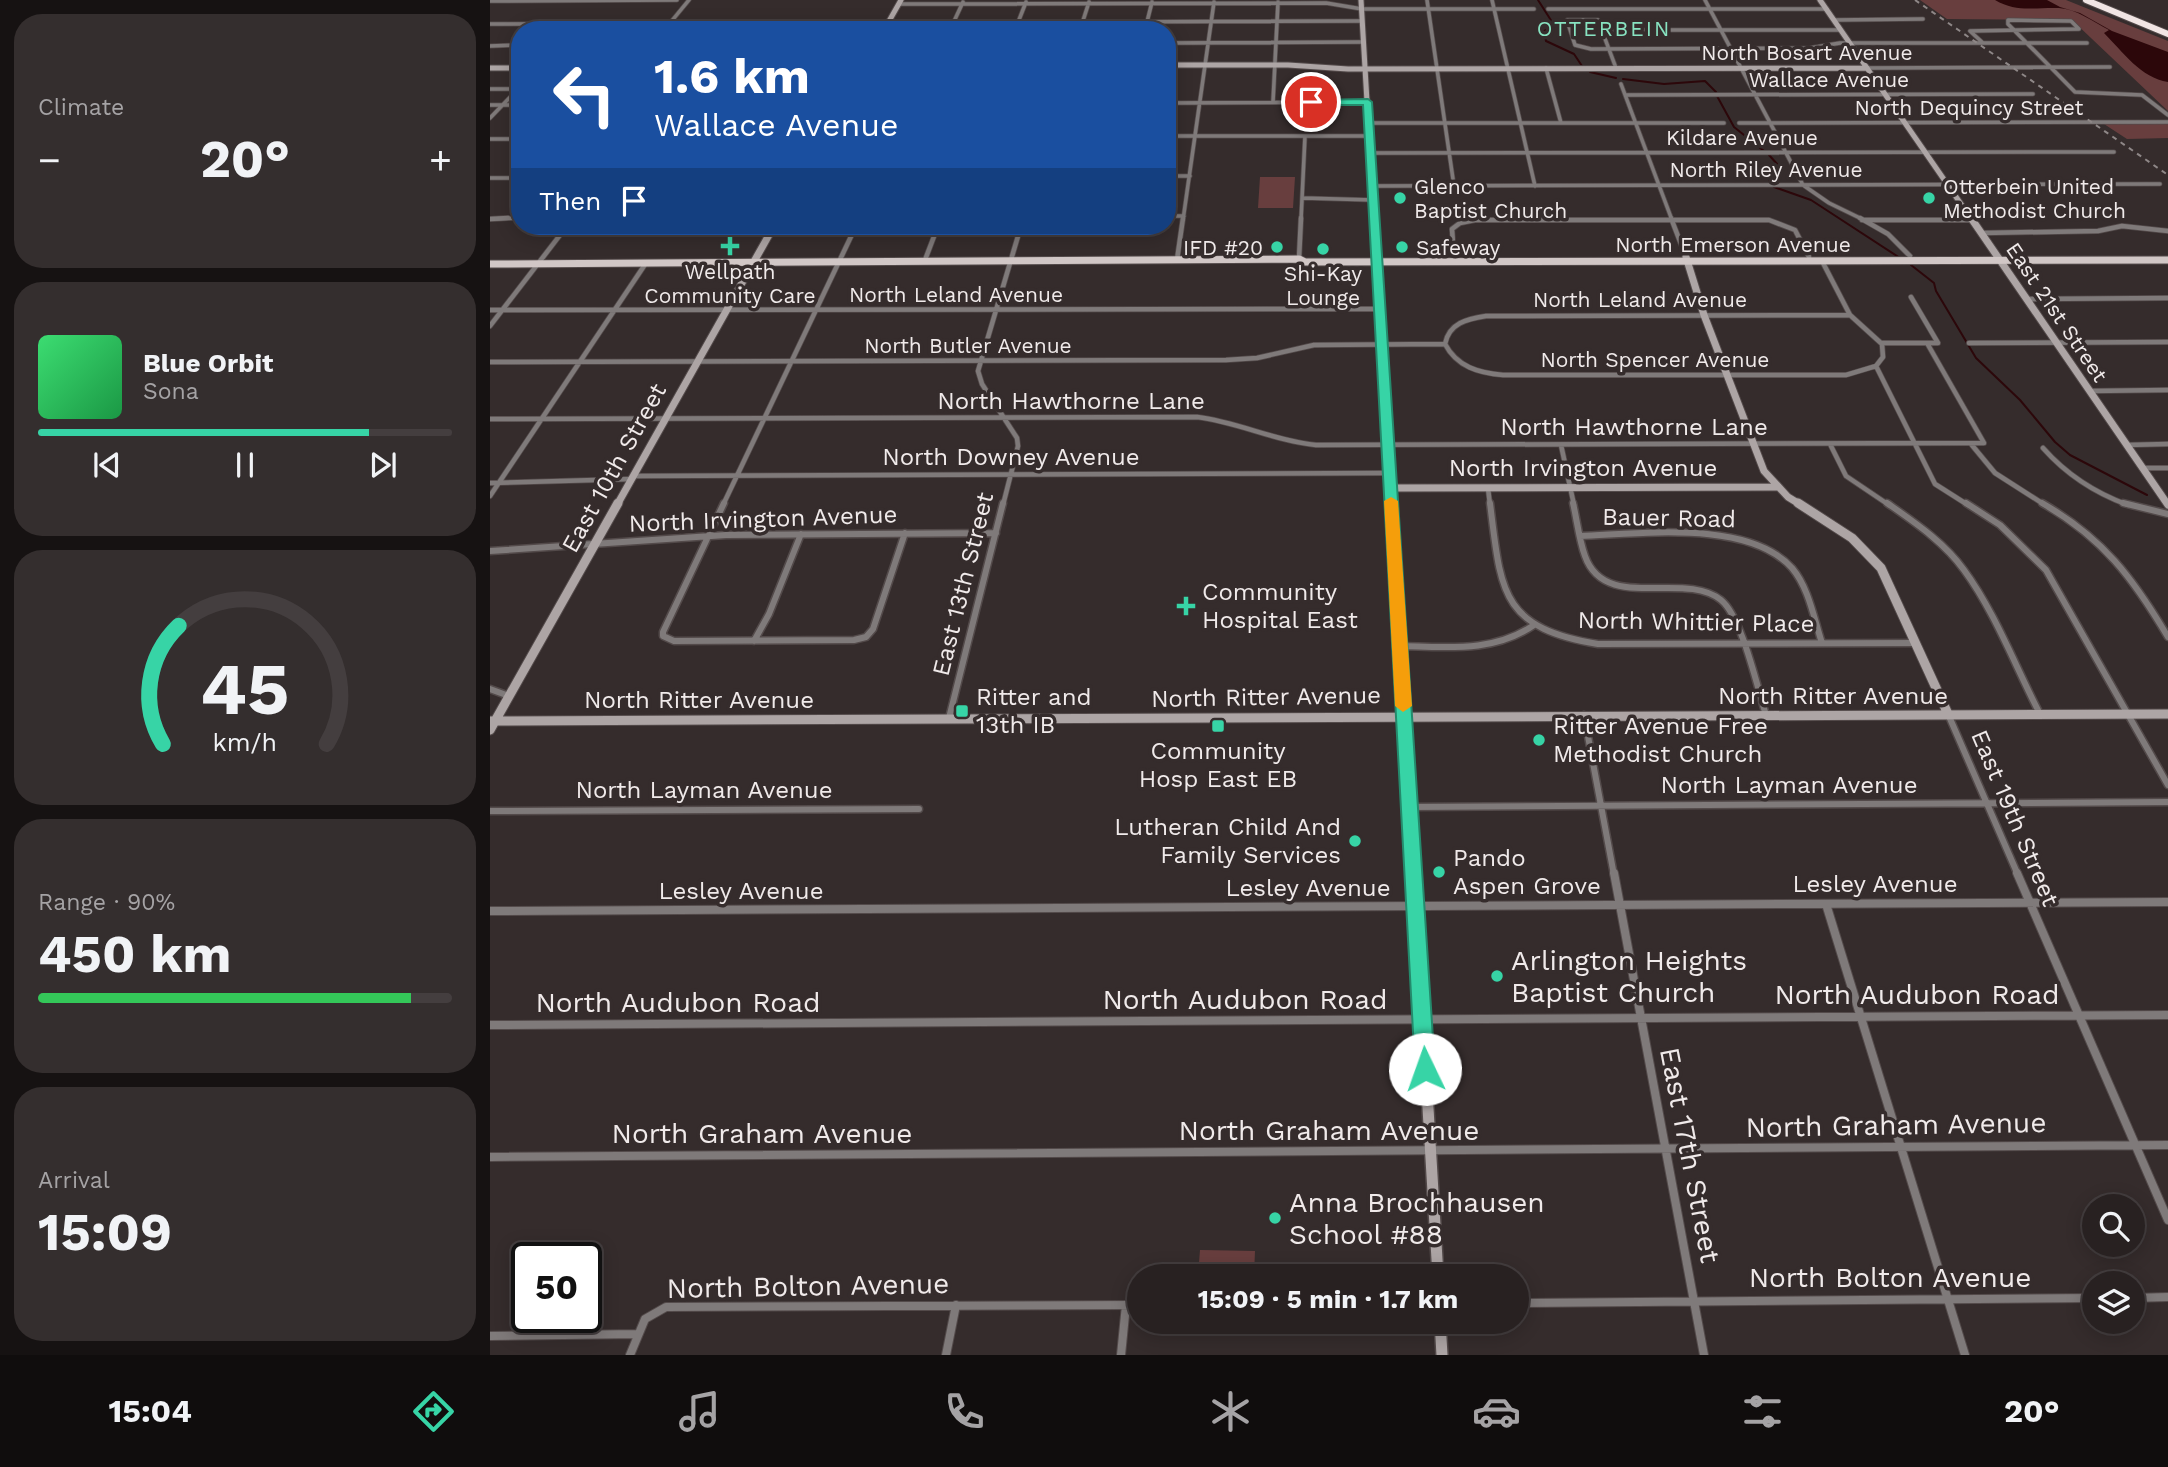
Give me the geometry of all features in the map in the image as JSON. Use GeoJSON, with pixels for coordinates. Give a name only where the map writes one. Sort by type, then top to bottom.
{"type":"FeatureCollection","features":[{"type":"Feature","properties":{"kind":"highway"},"geometry":{"type":"LineString","coordinates":[[2086,0],[2168,34]]}},
{"type":"Feature","properties":{"kind":"highway"},"geometry":{"type":"LineString","coordinates":[[2102,0],[2168,27]]}},
{"type":"Feature","properties":{"kind":"main road"},"geometry":{"type":"LineString","coordinates":[[1361,0],[1437,1264]]}},
{"type":"Feature","properties":{"kind":"main road","name":"East 21st Street"},"geometry":{"type":"LineString","coordinates":[[1820,0],[2168,505]]}},
{"type":"Feature","properties":{"kind":"main road"},"geometry":{"type":"LineString","coordinates":[[890,21],[900,2]]}},
{"type":"Feature","properties":{"kind":"main road","name":"North Bosart Avenue"},"geometry":{"type":"LineString","coordinates":[[1176,65],[1366,69],[1867,68]]}},
{"type":"Feature","properties":{"kind":"main road"},"geometry":{"type":"LineString","coordinates":[[490,68],[511,68]]}},
{"type":"Feature","properties":{"kind":"main road","name":"East 10th Street"},"geometry":{"type":"LineString","coordinates":[[490,730],[493,720],[769,235]]}},
{"type":"Feature","properties":{"kind":"main road","name":"North Emerson Avenue"},"geometry":{"type":"LineString","coordinates":[[1999,259],[2168,255]]}},
{"type":"Feature","properties":{"kind":"main road","name":"North Emerson Avenue"},"geometry":{"type":"LineString","coordinates":[[1376,259],[1891,256],[1907,259]]}},
{"type":"Feature","properties":{"kind":"main road","name":"North Emerson Avenue"},"geometry":{"type":"LineString","coordinates":[[490,264],[1299,259],[1305,262],[1454,257],[1822,261],[2168,260]]}},
{"type":"Feature","properties":{"kind":"main road","name":"East 19th Street"},"geometry":{"type":"LineString","coordinates":[[1687,259],[1704,315],[1764,471],[1776,487],[1798,505],[1847,535],[1872,558],[1889,583],[1948,714]]}},
{"type":"Feature","properties":{"kind":"main road","name":"North Irvington Avenue"},"geometry":{"type":"LineString","coordinates":[[1390,488],[1776,487]]}},
{"type":"Feature","properties":{"kind":"main road","name":"North Ritter Avenue"},"geometry":{"type":"LineString","coordinates":[[493,720],[2168,714]]}},
{"type":"Feature","properties":{"kind":"main road"},"geometry":{"type":"LineString","coordinates":[[1441,1334],[1442,1355]]}},
{"type":"Feature","properties":{"kind":"street"},"geometry":{"type":"LineString","coordinates":[[490,1],[677,0]]}},
{"type":"Feature","properties":{"kind":"street"},"geometry":{"type":"LineString","coordinates":[[672,21],[689,0]]}},
{"type":"Feature","properties":{"kind":"street"},"geometry":{"type":"LineString","coordinates":[[1427,0],[1454,186]]}},
{"type":"Feature","properties":{"kind":"street"},"geometry":{"type":"LineString","coordinates":[[1492,0],[1535,186]]}},
{"type":"Feature","properties":{"kind":"street"},"geometry":{"type":"LineString","coordinates":[[1591,0],[1616,68]]}},
{"type":"Feature","properties":{"kind":"street"},"geometry":{"type":"LineString","coordinates":[[1705,0],[1803,185],[1821,200],[1893,238],[1907,259]]}},
{"type":"Feature","properties":{"kind":"street"},"geometry":{"type":"LineString","coordinates":[[900,2],[1278,2],[1329,3],[1362,9],[1534,9]]}},
{"type":"Feature","properties":{"kind":"street"},"geometry":{"type":"LineString","coordinates":[[963,2],[954,21],[1362,21]]}},
{"type":"Feature","properties":{"kind":"street"},"geometry":{"type":"LineString","coordinates":[[1018,21],[1026,2]]}},
{"type":"Feature","properties":{"kind":"street"},"geometry":{"type":"LineString","coordinates":[[1083,21],[1089,2]]}},
{"type":"Feature","properties":{"kind":"street"},"geometry":{"type":"LineString","coordinates":[[1147,21],[1152,2]]}},
{"type":"Feature","properties":{"kind":"street"},"geometry":{"type":"LineString","coordinates":[[1177,260],[1202,103],[1214,2]]}},
{"type":"Feature","properties":{"kind":"street"},"geometry":{"type":"LineString","coordinates":[[1273,102],[1278,2]]}},
{"type":"Feature","properties":{"kind":"street"},"geometry":{"type":"LineString","coordinates":[[1548,9],[1827,9]]}},
{"type":"Feature","properties":{"kind":"street"},"geometry":{"type":"LineString","coordinates":[[1834,20],[1923,19]]}},
{"type":"Feature","properties":{"kind":"street"},"geometry":{"type":"LineString","coordinates":[[1598,20],[1567,21],[1574,45],[1609,49],[1812,48],[1850,43],[2087,43]]}},
{"type":"Feature","properties":{"kind":"street"},"geometry":{"type":"LineString","coordinates":[[1983,43],[1970,31],[2017,31],[2080,29],[2071,21],[2008,20],[2017,31],[2027,43],[2050,68],[2078,94],[2145,96],[2168,114]]}},
{"type":"Feature","properties":{"kind":"street"},"geometry":{"type":"LineString","coordinates":[[490,24],[511,24]]}},
{"type":"Feature","properties":{"kind":"street"},"geometry":{"type":"LineString","coordinates":[[1601,30],[1840,30]]}},
{"type":"Feature","properties":{"kind":"street"},"geometry":{"type":"LineString","coordinates":[[1176,43],[1364,42]]}},
{"type":"Feature","properties":{"kind":"street"},"geometry":{"type":"LineString","coordinates":[[490,46],[511,45]]}},
{"type":"Feature","properties":{"kind":"street","name":"North Bosart Avenue"},"geometry":{"type":"LineString","coordinates":[[1867,68],[2110,67]]}},
{"type":"Feature","properties":{"kind":"street"},"geometry":{"type":"LineString","coordinates":[[1546,68],[1561,123]]}},
{"type":"Feature","properties":{"kind":"street","name":"East 19th Street"},"geometry":{"type":"LineString","coordinates":[[1621,84],[1687,259]]}},
{"type":"Feature","properties":{"kind":"street"},"geometry":{"type":"LineString","coordinates":[[490,89],[511,88]]}},
{"type":"Feature","properties":{"kind":"street","name":"Wallace Avenue"},"geometry":{"type":"LineString","coordinates":[[1626,95],[2033,94]]}},
{"type":"Feature","properties":{"kind":"street"},"geometry":{"type":"LineString","coordinates":[[490,118],[511,96]]}},
{"type":"Feature","properties":{"kind":"street"},"geometry":{"type":"LineString","coordinates":[[1176,103],[1368,102]]}},
{"type":"Feature","properties":{"kind":"street"},"geometry":{"type":"LineString","coordinates":[[490,105],[511,104]]}},
{"type":"Feature","properties":{"kind":"street","name":"North Dequincy Street"},"geometry":{"type":"LineString","coordinates":[[1740,123],[2168,122]]}},
{"type":"Feature","properties":{"kind":"street"},"geometry":{"type":"LineString","coordinates":[[1369,123],[1724,123]]}},
{"type":"Feature","properties":{"kind":"street"},"geometry":{"type":"LineString","coordinates":[[1176,136],[1370,136]]}},
{"type":"Feature","properties":{"kind":"street"},"geometry":{"type":"LineString","coordinates":[[1299,259],[1305,136]]}},
{"type":"Feature","properties":{"kind":"street"},"geometry":{"type":"LineString","coordinates":[[490,138],[511,138]]}},
{"type":"Feature","properties":{"kind":"street","name":"Kildare Avenue"},"geometry":{"type":"LineString","coordinates":[[1371,153],[2114,152]]}},
{"type":"Feature","properties":{"kind":"street"},"geometry":{"type":"LineString","coordinates":[[490,176],[511,177]]}},
{"type":"Feature","properties":{"kind":"street"},"geometry":{"type":"LineString","coordinates":[[1176,176],[1190,176]]}},
{"type":"Feature","properties":{"kind":"street","name":"North Riley Avenue"},"geometry":{"type":"LineString","coordinates":[[1372,186],[2160,184]]}},
{"type":"Feature","properties":{"kind":"street"},"geometry":{"type":"LineString","coordinates":[[1303,198],[1373,200]]}},
{"type":"Feature","properties":{"kind":"street"},"geometry":{"type":"LineString","coordinates":[[1176,216],[1184,216]]}},
{"type":"Feature","properties":{"kind":"street"},"geometry":{"type":"LineString","coordinates":[[490,217],[511,217]]}},
{"type":"Feature","properties":{"kind":"street"},"geometry":{"type":"LineString","coordinates":[[1454,257],[1452,229],[1462,222],[1475,220],[1765,220],[1783,223],[1797,232],[1809,257]]}},
{"type":"Feature","properties":{"kind":"street"},"geometry":{"type":"LineString","coordinates":[[1860,220],[1973,220]]}},
{"type":"Feature","properties":{"kind":"street"},"geometry":{"type":"LineString","coordinates":[[1982,233],[2098,231],[2122,226],[2168,231]]}},
{"type":"Feature","properties":{"kind":"street"},"geometry":{"type":"LineString","coordinates":[[490,326],[561,235]]}},
{"type":"Feature","properties":{"kind":"street"},"geometry":{"type":"LineString","coordinates":[[852,235],[663,632],[666,639],[754,641],[854,640],[866,637],[873,629],[905,534]]}},
{"type":"Feature","properties":{"kind":"street"},"geometry":{"type":"LineString","coordinates":[[925,260],[935,235]]}},
{"type":"Feature","properties":{"kind":"street"},"geometry":{"type":"LineString","coordinates":[[979,361],[1018,235]]}},
{"type":"Feature","properties":{"kind":"street"},"geometry":{"type":"LineString","coordinates":[[1822,261],[1850,315],[1881,343],[1883,357],[1876,366],[1937,487],[2000,525],[2046,570],[2168,785]]}},
{"type":"Feature","properties":{"kind":"street"},"geometry":{"type":"LineString","coordinates":[[490,496],[646,263]]}},
{"type":"Feature","properties":{"kind":"street"},"geometry":{"type":"LineString","coordinates":[[1881,343],[1938,343],[1911,297]]}},
{"type":"Feature","properties":{"kind":"street"},"geometry":{"type":"LineString","coordinates":[[2027,299],[2168,298]]}},
{"type":"Feature","properties":{"kind":"street","name":"North Leland Avenue"},"geometry":{"type":"LineString","coordinates":[[490,310],[1379,309]]}},
{"type":"Feature","properties":{"kind":"street","name":"North Leland Avenue"},"geometry":{"type":"LineString","coordinates":[[1445,345],[1454,326],[1479,316],[1850,315]]}},
{"type":"Feature","properties":{"kind":"street"},"geometry":{"type":"LineString","coordinates":[[1972,343],[2168,342]]}},
{"type":"Feature","properties":{"kind":"street","name":"North Hawthorne Lane"},"geometry":{"type":"LineString","coordinates":[[490,419],[1205,418],[1234,423],[1296,444],[1984,443],[1927,343]]}},
{"type":"Feature","properties":{"kind":"street","name":"North Butler Avenue"},"geometry":{"type":"LineString","coordinates":[[490,362],[1231,360],[1262,357],[1309,346],[1445,345]]}},
{"type":"Feature","properties":{"kind":"street","name":"North Spencer Avenue"},"geometry":{"type":"LineString","coordinates":[[1445,345],[1450,354],[1464,365],[1500,375],[1846,375],[1876,366]]}},
{"type":"Feature","properties":{"kind":"street","name":"East 13th Street"},"geometry":{"type":"LineString","coordinates":[[949,718],[1018,442],[1006,418],[980,381],[979,361]]}},
{"type":"Feature","properties":{"kind":"street"},"geometry":{"type":"LineString","coordinates":[[2089,391],[2168,390]]}},
{"type":"Feature","properties":{"kind":"street"},"geometry":{"type":"LineString","coordinates":[[1830,444],[1846,476],[1918,523],[1963,568],[1978,590],[2040,714]]}},
{"type":"Feature","properties":{"kind":"street"},"geometry":{"type":"LineString","coordinates":[[1971,444],[1991,472],[2066,516],[2106,548],[2133,580],[2168,636]]}},
{"type":"Feature","properties":{"kind":"street"},"geometry":{"type":"LineString","coordinates":[[2126,445],[2168,444]]}},
{"type":"Feature","properties":{"kind":"street"},"geometry":{"type":"LineString","coordinates":[[1562,445],[1587,564],[1607,581],[1634,588],[1695,589],[1719,598],[1733,612],[1766,715]]}},
{"type":"Feature","properties":{"kind":"street"},"geometry":{"type":"LineString","coordinates":[[2043,448],[2060,467],[2084,484],[2150,514],[2168,514]]}},
{"type":"Feature","properties":{"kind":"street"},"geometry":{"type":"LineString","coordinates":[[2143,468],[2168,468]]}},
{"type":"Feature","properties":{"kind":"street","name":"North Downey Avenue"},"geometry":{"type":"LineString","coordinates":[[490,484],[632,477],[1390,473]]}},
{"type":"Feature","properties":{"kind":"street"},"geometry":{"type":"LineString","coordinates":[[1400,646],[1488,645],[1512,639],[1534,625],[1511,605],[1502,586],[1488,488]]}},
{"type":"Feature","properties":{"kind":"street","name":"North Irvington Avenue"},"geometry":{"type":"LineString","coordinates":[[490,551],[708,536],[996,533]]}},
{"type":"Feature","properties":{"kind":"street"},"geometry":{"type":"LineString","coordinates":[[754,641],[769,614],[801,534]]}},
{"type":"Feature","properties":{"kind":"street","name":"Bauer Road"},"geometry":{"type":"LineString","coordinates":[[1580,536],[1717,535],[1744,539],[1765,546],[1787,562],[1798,576],[1822,643]]}},
{"type":"Feature","properties":{"kind":"street","name":"North Whittier Place"},"geometry":{"type":"LineString","coordinates":[[1534,625],[1565,639],[1598,644],[1916,643]]}},
{"type":"Feature","properties":{"kind":"street"},"geometry":{"type":"LineString","coordinates":[[490,689],[509,696]]}},
{"type":"Feature","properties":{"kind":"street","name":"East 19th Street"},"geometry":{"type":"LineString","coordinates":[[1948,714],[2168,1220]]}},
{"type":"Feature","properties":{"kind":"street","name":"East 17th Street"},"geometry":{"type":"LineString","coordinates":[[1584,715],[1704,1355]]}},
{"type":"Feature","properties":{"kind":"street","name":"North Layman Avenue"},"geometry":{"type":"LineString","coordinates":[[1410,807],[2168,802]]}},
{"type":"Feature","properties":{"kind":"street","name":"North Layman Avenue"},"geometry":{"type":"LineString","coordinates":[[490,811],[919,809]]}},
{"type":"Feature","properties":{"kind":"street","name":"Lesley Avenue"},"geometry":{"type":"LineString","coordinates":[[490,911],[2168,902]]}},
{"type":"Feature","properties":{"kind":"street"},"geometry":{"type":"LineString","coordinates":[[1826,904],[1965,1355]]}},
{"type":"Feature","properties":{"kind":"street","name":"North Audubon Road"},"geometry":{"type":"LineString","coordinates":[[490,1025],[2168,1015]]}},
{"type":"Feature","properties":{"kind":"street","name":"North Graham Avenue"},"geometry":{"type":"LineString","coordinates":[[490,1157],[2168,1145]]}},
{"type":"Feature","properties":{"kind":"street"},"geometry":{"type":"LineString","coordinates":[[2145,1298],[2168,1297]]}},
{"type":"Feature","properties":{"kind":"street","name":"North Bolton Avenue"},"geometry":{"type":"LineString","coordinates":[[1529,1303],[2082,1298]]}},
{"type":"Feature","properties":{"kind":"street"},"geometry":{"type":"LineString","coordinates":[[1121,1355],[1126,1305]]}},
{"type":"Feature","properties":{"kind":"street","name":"North Bolton Avenue"},"geometry":{"type":"LineString","coordinates":[[637,1334],[640,1324],[650,1314],[666,1307],[1126,1305]]}},
{"type":"Feature","properties":{"kind":"street"},"geometry":{"type":"LineString","coordinates":[[946,1355],[956,1306]]}},
{"type":"Feature","properties":{"kind":"street"},"geometry":{"type":"LineString","coordinates":[[490,1336],[637,1334],[630,1355]]}},
{"type":"Feature","properties":{"kind":"shaded area"},"geometry":{"type":"Polygon","coordinates":[[[1920,0],[2066,0],[2168,41],[2168,111],[2072,20],[1947,19],[1920,0]]]}},
{"type":"Feature","properties":{"kind":"shaded area"},"geometry":{"type":"Polygon","coordinates":[[[1995,0],[2047,0],[2080,13],[2112,31],[2168,52],[2168,82],[2158,80],[2141,70],[2104,33],[2109,30],[2079,13],[2059,8],[2011,7],[1995,0]]]}},
{"type":"Feature","properties":{"kind":"shaded area"},"geometry":{"type":"Polygon","coordinates":[[[2168,123],[2168,138],[2127,139],[2104,124],[2168,123]]]}},
{"type":"Feature","properties":{"kind":"shaded area"},"geometry":{"type":"Polygon","coordinates":[[[1260,177],[1295,177],[1293,208],[1258,208],[1260,177]]]}},
{"type":"Feature","properties":{"kind":"shaded area"},"geometry":{"type":"Polygon","coordinates":[[[1200,1250],[1255,1251],[1254,1264],[1199,1264],[1200,1250]]]}},
{"type":"Feature","properties":{"kind":"waterway"},"geometry":{"type":"LineString","coordinates":[[1538,0],[1554,25],[1544,31],[1546,41],[1574,54],[1582,66]]}},
{"type":"Feature","properties":{"kind":"waterway"},"geometry":{"type":"LineString","coordinates":[[1590,72],[1616,78]]}},
{"type":"Feature","properties":{"kind":"waterway"},"geometry":{"type":"LineString","coordinates":[[1623,79],[1664,84],[1705,81],[1716,92]]}},
{"type":"Feature","properties":{"kind":"waterway"},"geometry":{"type":"LineString","coordinates":[[1717,96],[1734,127],[1764,151]]}},
{"type":"Feature","properties":{"kind":"waterway"},"geometry":{"type":"LineString","coordinates":[[1769,155],[1778,165],[1775,172],[1767,175],[1771,183]]}},
{"type":"Feature","properties":{"kind":"waterway"},"geometry":{"type":"LineString","coordinates":[[1774,187],[1811,200],[1900,258]]}},
{"type":"Feature","properties":{"kind":"waterway"},"geometry":{"type":"LineString","coordinates":[[1911,265],[1934,283],[1936,291],[1976,358],[2020,400],[2055,442],[2070,455],[2147,495]]}},
{"type":"Feature","properties":{"kind":"railway"},"geometry":{"type":"LineString","coordinates":[[1915,0],[2168,175]]}},
{"type":"Feature","properties":{"kind":"slow traffic"},"geometry":{"type":"LineString","coordinates":[[1391,501],[1403,706]]}},
{"type":"Feature","properties":{"kind":"place","name":"Glenco Baptist Church"},"geometry":{"type":"Point","coordinates":[1400,198]}},
{"type":"Feature","properties":{"kind":"place","name":"Otterbein United Methodist Church"},"geometry":{"type":"Point","coordinates":[1929,198]}},
{"type":"Feature","properties":{"kind":"place","name":"Wellpath Community Care"},"geometry":{"type":"Point","coordinates":[730,246]}},
{"type":"Feature","properties":{"kind":"place","name":"IFD #20"},"geometry":{"type":"Point","coordinates":[1277,247]}},
{"type":"Feature","properties":{"kind":"place","name":"Safeway"},"geometry":{"type":"Point","coordinates":[1402,247]}},
{"type":"Feature","properties":{"kind":"place","name":"Shi-Kay Lounge"},"geometry":{"type":"Point","coordinates":[1323,249]}},
{"type":"Feature","properties":{"kind":"place","name":"Community Hospital East"},"geometry":{"type":"Point","coordinates":[1186,606]}},
{"type":"Feature","properties":{"kind":"place","name":"Ritter and 13th IB"},"geometry":{"type":"Point","coordinates":[962,711]}},
{"type":"Feature","properties":{"kind":"place","name":"Community Hosp East EB"},"geometry":{"type":"Point","coordinates":[1218,726]}},
{"type":"Feature","properties":{"kind":"place","name":"Ritter Avenue Free Methodist Church"},"geometry":{"type":"Point","coordinates":[1539,740]}},
{"type":"Feature","properties":{"kind":"place","name":"Lutheran Child And Family Services"},"geometry":{"type":"Point","coordinates":[1355,841]}},
{"type":"Feature","properties":{"kind":"place","name":"Pando Aspen Grove"},"geometry":{"type":"Point","coordinates":[1439,872]}},
{"type":"Feature","properties":{"kind":"place","name":"Arlington Heights Baptist Church"},"geometry":{"type":"Point","coordinates":[1497,976]}},
{"type":"Feature","properties":{"kind":"place","name":"Anna Brochhausen School #88"},"geometry":{"type":"Point","coordinates":[1275,1218]}},
{"type":"Feature","properties":{"kind":"district","name":"OTTERBEIN"},"geometry":{"type":"Point","coordinates":[1604,28]}},
{"type":"Feature","properties":{"kind":"route"},"geometry":{"type":"LineString","coordinates":[[1311,102],[1368,102],[1425,1069]]}}]}
